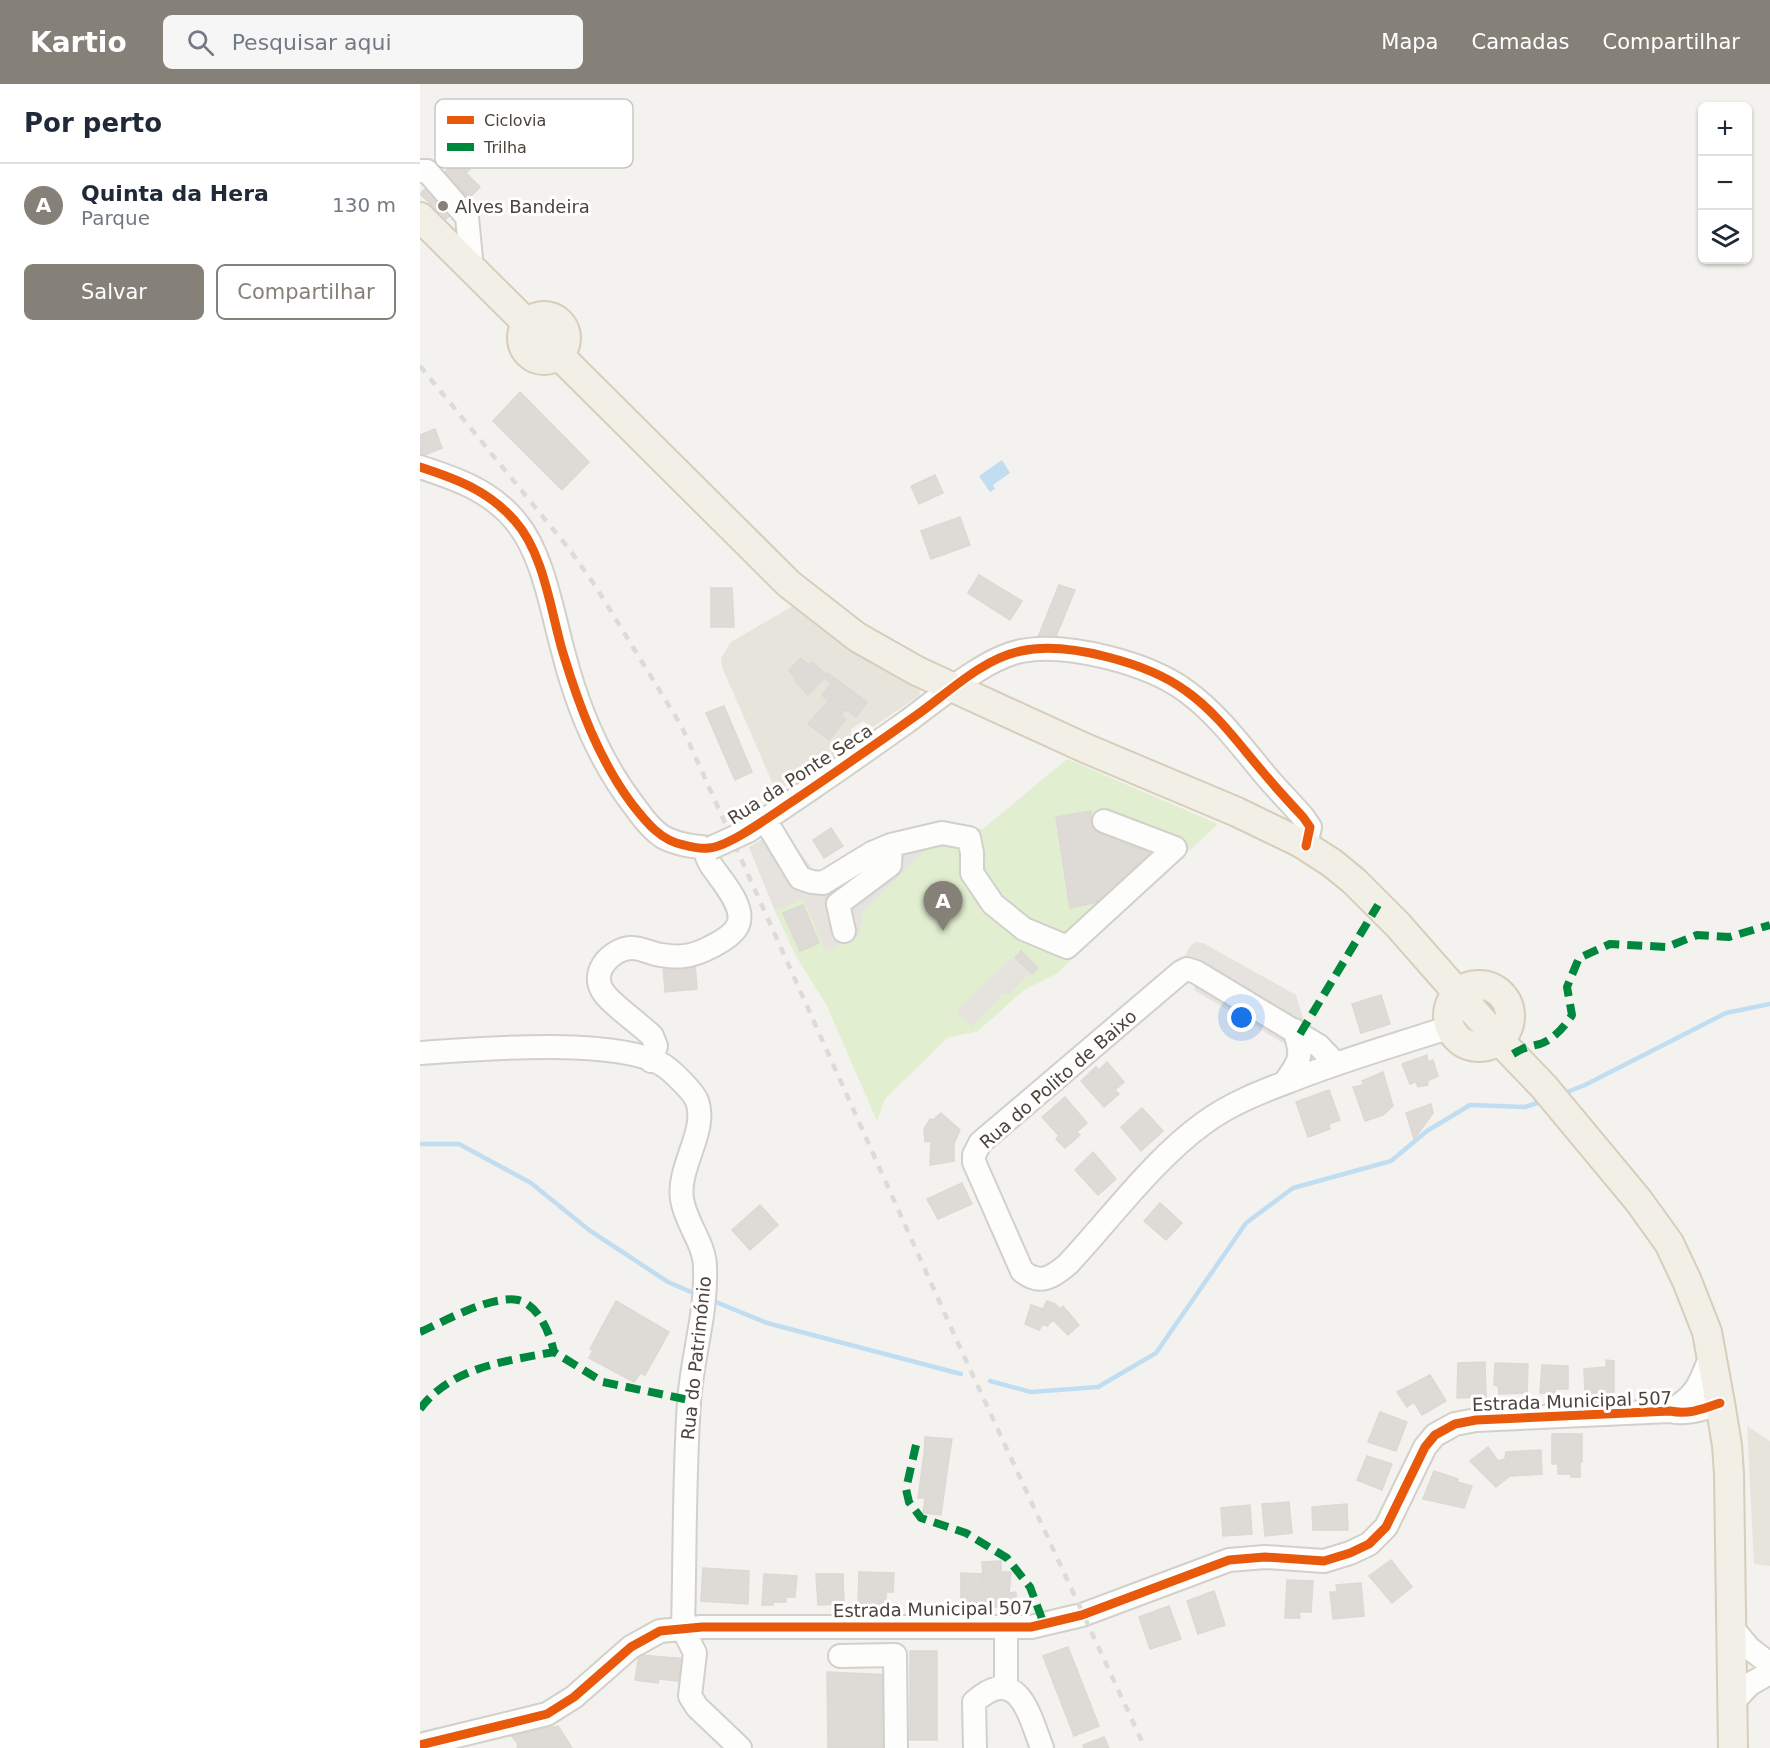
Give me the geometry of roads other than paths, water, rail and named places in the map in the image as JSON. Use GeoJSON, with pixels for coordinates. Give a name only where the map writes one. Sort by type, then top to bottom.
{"type":"FeatureCollection","features":[{"type":"Feature","properties":{"kind":"main road"},"geometry":{"type":"LineString","coordinates":[[420,217],[528,323],[522,336],[522,344],[530,356],[544,361],[559,355],[789,584],[857,637],[917,671],[953,688],[1237,813],[1306,846],[1354,881],[1398,925],[1458,993]]}},
{"type":"Feature","properties":{"kind":"main road"},"geometry":{"type":"LineString","coordinates":[[1476,985],[1495,989],[1503,996],[1510,1013],[1506,1032],[1499,1040],[1491,1045],[1471,1047],[1462,1043],[1455,1036],[1450,1028],[1449,1009],[1458,993],[1476,985]]}},
{"type":"Feature","properties":{"kind":"main road"},"geometry":{"type":"LineString","coordinates":[[1499,1040],[1552,1097],[1638,1200],[1669,1243],[1707,1332],[1727,1445],[1733,1748]]}},
{"type":"Feature","properties":{"kind":"street"},"geometry":{"type":"LineString","coordinates":[[420,171],[427,171],[467,217],[472,269]]}},
{"type":"Feature","properties":{"kind":"street"},"geometry":{"type":"LineString","coordinates":[[420,467],[465,482],[486,494],[517,522],[528,539],[547,589],[563,653],[588,725],[617,783],[643,818],[661,836],[682,845],[707,848],[709,862],[733,897],[739,911],[738,925],[727,937],[705,950],[684,956],[660,955],[631,948],[617,952],[607,960],[600,971],[598,981],[602,992],[652,1036],[656,1046],[651,1061]]}},
{"type":"Feature","properties":{"kind":"street","name":"Rua da Ponte Seca"},"geometry":{"type":"LineString","coordinates":[[707,848],[757,826],[993,662],[1019,651],[1050,648],[1089,652],[1150,671],[1184,690],[1221,723],[1303,817],[1310,827],[1306,846]]}},
{"type":"Feature","properties":{"kind":"street"},"geometry":{"type":"LineString","coordinates":[[757,826],[800,878],[823,883],[891,845],[942,833],[969,838],[972,873],[993,904],[1024,929],[1067,947],[1175,848],[1104,821]]}},
{"type":"Feature","properties":{"kind":"street"},"geometry":{"type":"LineString","coordinates":[[844,931],[838,904],[890,866],[891,845]]}},
{"type":"Feature","properties":{"kind":"street","name":"Rua do Polito de Baixo"},"geometry":{"type":"LineString","coordinates":[[1336,1064],[1320,1046],[1294,1030],[1196,972],[1187,969],[1181,972],[980,1143],[974,1155],[974,1162],[1022,1271],[1029,1277],[1041,1279],[1054,1276],[1068,1264],[1170,1151],[1204,1122],[1243,1099],[1336,1064],[1450,1028]]}},
{"type":"Feature","properties":{"kind":"street"},"geometry":{"type":"LineString","coordinates":[[1285,1082],[1297,1066],[1301,1056],[1294,1030]]}},
{"type":"Feature","properties":{"kind":"street","name":"Rua do Património"},"geometry":{"type":"LineString","coordinates":[[420,1053],[562,1047],[633,1054],[662,1065],[680,1080],[697,1101],[699,1121],[682,1179],[682,1199],[705,1264],[700,1334],[689,1400],[683,1629]]}},
{"type":"Feature","properties":{"kind":"street","name":"Estrada Municipal 507"},"geometry":{"type":"LineString","coordinates":[[1680,1409],[1698,1386],[1711,1355]]}},
{"type":"Feature","properties":{"kind":"street","name":"Estrada Municipal 507"},"geometry":{"type":"LineString","coordinates":[[420,1745],[547,1714],[574,1697],[631,1647],[660,1631],[702,1627],[1031,1627],[1082,1615],[1229,1560],[1265,1557],[1324,1561],[1369,1544],[1386,1527],[1425,1447],[1436,1435],[1455,1424],[1476,1420],[1680,1409],[1698,1399],[1720,1403]]}},
{"type":"Feature","properties":{"kind":"street","name":"Estrada Municipal 507"},"geometry":{"type":"LineString","coordinates":[[1680,1409],[1704,1420],[1727,1445]]}},
{"type":"Feature","properties":{"kind":"street"},"geometry":{"type":"LineString","coordinates":[[1731,1626],[1766,1668]]}},
{"type":"Feature","properties":{"kind":"street"},"geometry":{"type":"LineString","coordinates":[[1006,1627],[1006,1688]]}},
{"type":"Feature","properties":{"kind":"street"},"geometry":{"type":"LineString","coordinates":[[879,1628],[879,1655]]}},
{"type":"Feature","properties":{"kind":"street"},"geometry":{"type":"LineString","coordinates":[[683,1629],[695,1653],[690,1696],[697,1707],[740,1748]]}},
{"type":"Feature","properties":{"kind":"street"},"geometry":{"type":"LineString","coordinates":[[840,1656],[895,1655],[896,1748]]}},
{"type":"Feature","properties":{"kind":"street"},"geometry":{"type":"LineString","coordinates":[[1732,1667],[1766,1668]]}},
{"type":"Feature","properties":{"kind":"street"},"geometry":{"type":"LineString","coordinates":[[1733,1702],[1766,1668]]}},
{"type":"Feature","properties":{"kind":"street"},"geometry":{"type":"LineString","coordinates":[[975,1748],[974,1702],[994,1688],[1006,1688],[1016,1692],[1026,1706],[1042,1748]]}},
{"type":"Feature","properties":{"kind":"water"},"geometry":{"type":"Polygon","coordinates":[[[1002,460],[1010,473],[993,485],[995,489],[990,492],[979,476],[1002,460]]]}},
{"type":"Feature","properties":{"kind":"waterway"},"geometry":{"type":"LineString","coordinates":[[1562,1094],[1585,1085],[1726,1013],[1770,1004]]}},
{"type":"Feature","properties":{"kind":"waterway"},"geometry":{"type":"LineString","coordinates":[[990,1381],[1031,1392],[1098,1387],[1156,1353],[1246,1223],[1293,1188],[1391,1161],[1427,1131],[1470,1105],[1525,1107],[1543,1101]]}},
{"type":"Feature","properties":{"kind":"waterway"},"geometry":{"type":"LineString","coordinates":[[420,1144],[459,1144],[531,1183],[589,1230],[668,1282],[698,1295]]}},
{"type":"Feature","properties":{"kind":"waterway"},"geometry":{"type":"LineString","coordinates":[[711,1300],[767,1323],[961,1374]]}},
{"type":"Feature","properties":{"kind":"railway"},"geometry":{"type":"LineString","coordinates":[[420,366],[570,550],[596,587],[682,727],[957,1341],[1145,1748]]}},
{"type":"Feature","properties":{"kind":"place","name":"Alves Bandeira"},"geometry":{"type":"Point","coordinates":[443,206]}},
{"type":"Feature","properties":{"kind":"place","name":"Quinta da Hera"},"geometry":{"type":"Point","coordinates":[943,931]}}]}
